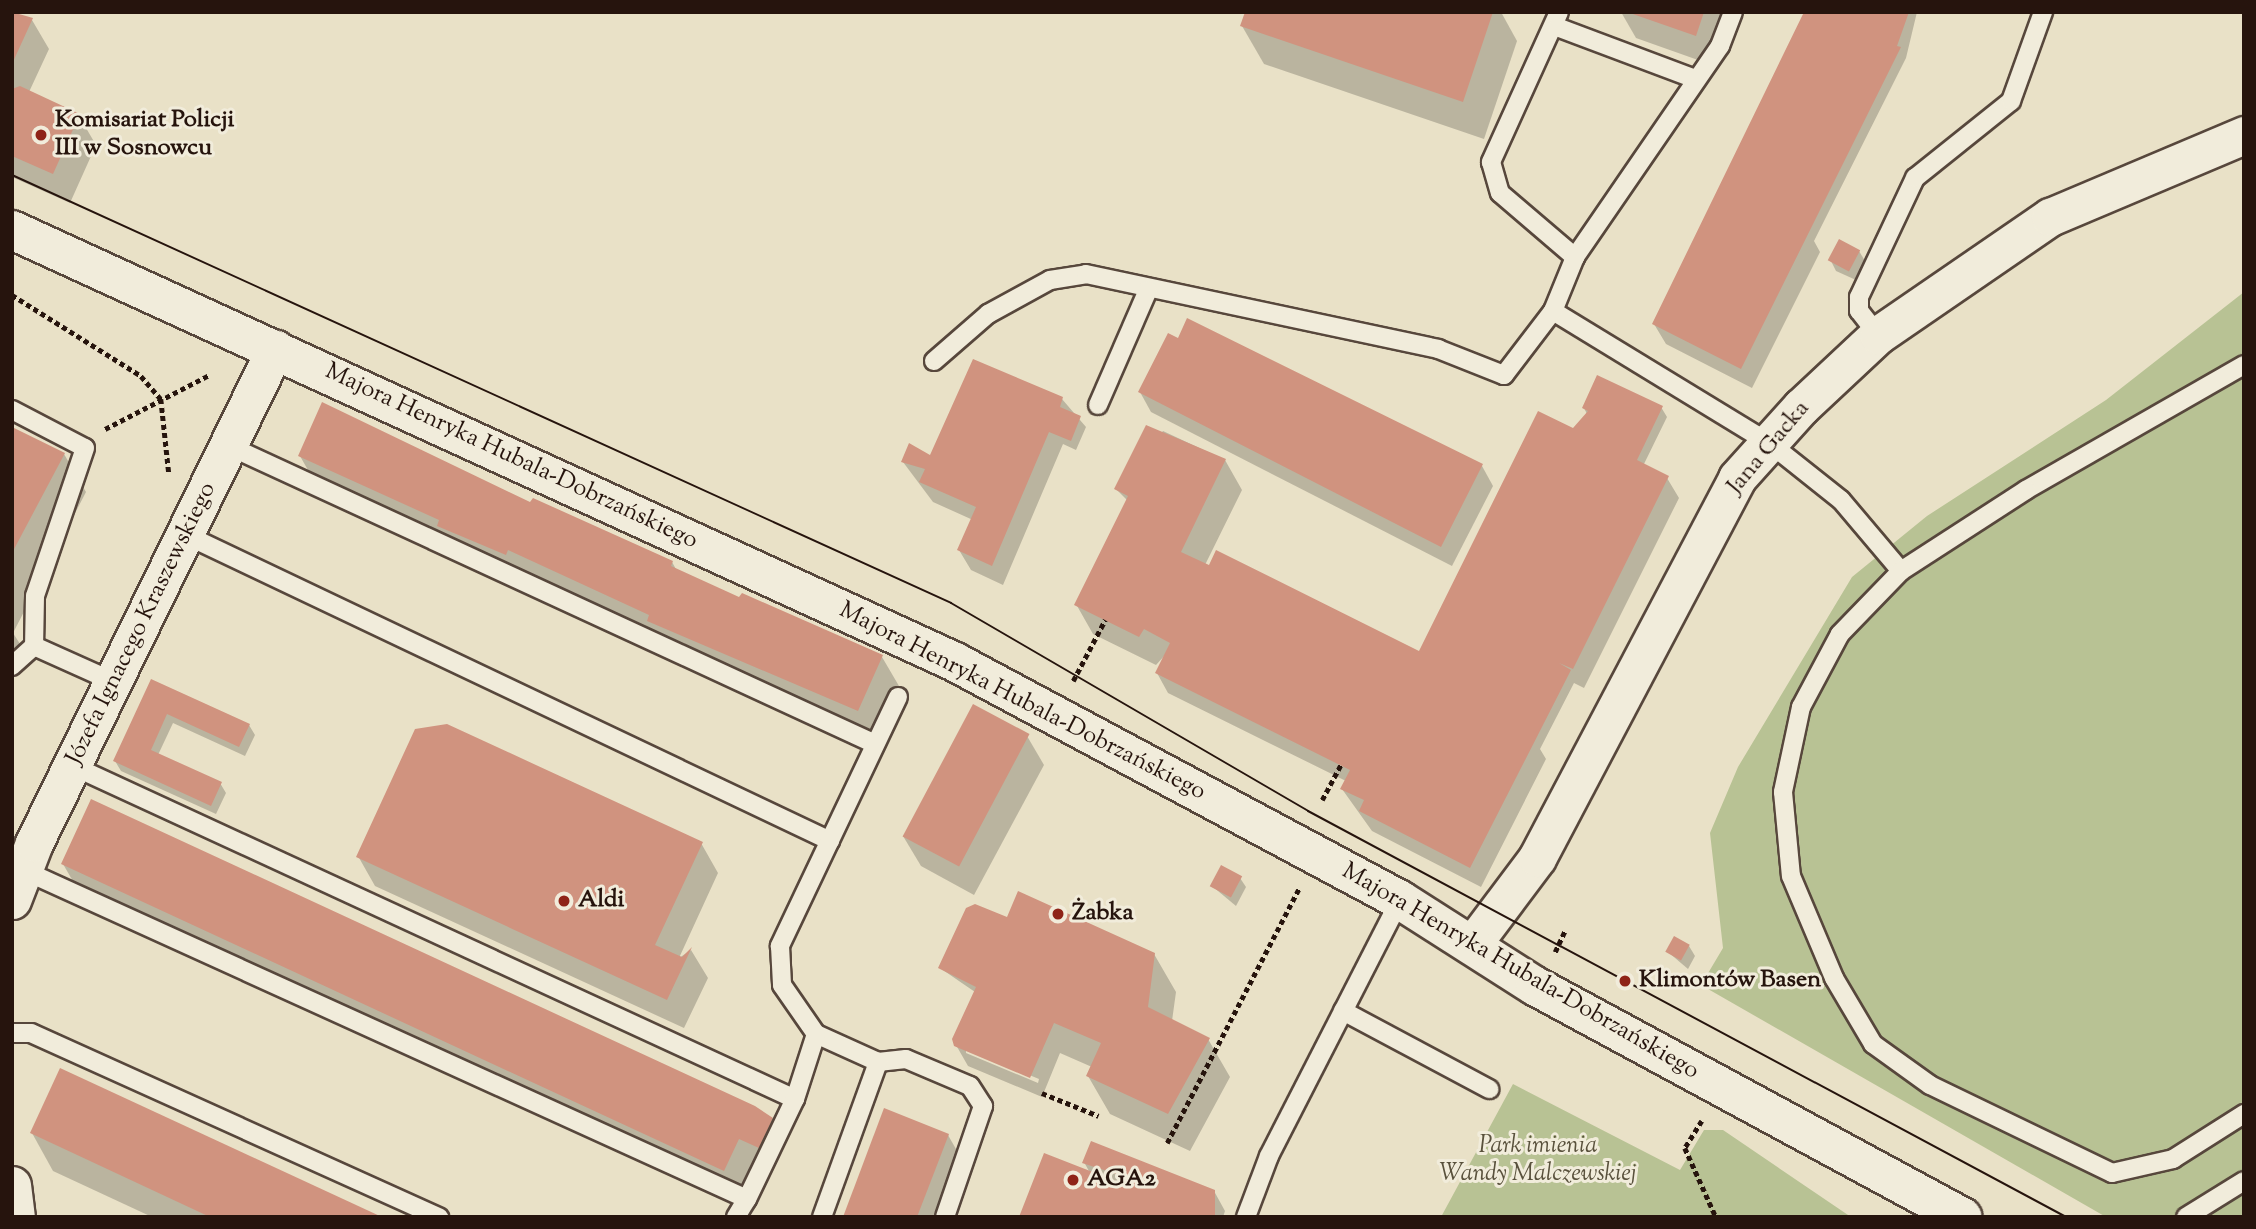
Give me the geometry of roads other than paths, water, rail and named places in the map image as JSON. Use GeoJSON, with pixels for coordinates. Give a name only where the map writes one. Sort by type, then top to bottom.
{"type":"FeatureCollection","features":[{"type":"Feature","properties":{"kind":"street","name":"Jana Gacka"},"geometry":{"type":"LineString","coordinates":[[1474,942],[1537,858],[1737,478],[1768,442],[1878,335],[2050,217],[2244,135]]}},
{"type":"Feature","properties":{"kind":"street","name":"Majora Henryka Hubala-Dobrzańskiego"},"geometry":{"type":"LineString","coordinates":[[12,230],[955,662],[1400,900],[1474,942],[1535,986],[1962,1217]]}},
{"type":"Feature","properties":{"kind":"street","name":"Józefa Ignacego Kraszewskiego"},"geometry":{"type":"LineString","coordinates":[[19,870],[187,535],[275,349]]}},
{"type":"Feature","properties":{"kind":"street"},"geometry":{"type":"LineString","coordinates":[[12,1185],[16,1217]]}},
{"type":"Feature","properties":{"kind":"lane"},"geometry":{"type":"LineString","coordinates":[[934,361],[988,314],[1049,280],[1086,274],[1148,290],[1437,349],[1504,375],[1553,311],[1575,257],[1720,46],[1733,12]]}},
{"type":"Feature","properties":{"kind":"lane"},"geometry":{"type":"LineString","coordinates":[[1878,335],[1858,311],[1859,297],[1915,178],[2011,101],[2043,12]]}},
{"type":"Feature","properties":{"kind":"lane"},"geometry":{"type":"LineString","coordinates":[[1575,257],[1500,193],[1491,162],[1558,19],[1695,79]]}},
{"type":"Feature","properties":{"kind":"lane"},"geometry":{"type":"LineString","coordinates":[[1098,405],[1148,290]]}},
{"type":"Feature","properties":{"kind":"lane"},"geometry":{"type":"LineString","coordinates":[[1553,311],[1768,442],[1841,500],[1901,571]]}},
{"type":"Feature","properties":{"kind":"lane"},"geometry":{"type":"LineString","coordinates":[[2244,365],[2026,490],[1901,571],[1840,634],[1801,708],[1783,792],[1791,876],[1834,978],[1873,1044],[1930,1085],[2112,1173],[2173,1159],[2244,1114]]}},
{"type":"Feature","properties":{"kind":"lane"},"geometry":{"type":"LineString","coordinates":[[12,410],[85,448],[35,596],[34,646],[12,667]]}},
{"type":"Feature","properties":{"kind":"lane"},"geometry":{"type":"LineString","coordinates":[[229,446],[876,744]]}},
{"type":"Feature","properties":{"kind":"lane"},"geometry":{"type":"LineString","coordinates":[[187,535],[830,841]]}},
{"type":"Feature","properties":{"kind":"lane"},"geometry":{"type":"LineString","coordinates":[[34,646],[114,682]]}},
{"type":"Feature","properties":{"kind":"lane"},"geometry":{"type":"LineString","coordinates":[[898,697],[780,946],[782,985],[816,1034],[878,1062],[906,1059],[970,1086],[983,1106],[945,1217]]}},
{"type":"Feature","properties":{"kind":"lane"},"geometry":{"type":"LineString","coordinates":[[73,766],[795,1099]]}},
{"type":"Feature","properties":{"kind":"lane"},"geometry":{"type":"LineString","coordinates":[[19,870],[747,1199]]}},
{"type":"Feature","properties":{"kind":"lane"},"geometry":{"type":"LineString","coordinates":[[1246,1217],[1269,1156],[1400,900]]}},
{"type":"Feature","properties":{"kind":"lane"},"geometry":{"type":"LineString","coordinates":[[1343,1011],[1489,1089]]}},
{"type":"Feature","properties":{"kind":"lane"},"geometry":{"type":"LineString","coordinates":[[12,1033],[31,1033],[439,1217]]}},
{"type":"Feature","properties":{"kind":"lane"},"geometry":{"type":"LineString","coordinates":[[736,1217],[795,1099],[816,1034]]}},
{"type":"Feature","properties":{"kind":"lane"},"geometry":{"type":"LineString","coordinates":[[822,1217],[878,1062]]}},
{"type":"Feature","properties":{"kind":"lane"},"geometry":{"type":"LineString","coordinates":[[2186,1217],[2244,1181]]}},
{"type":"Feature","properties":{"kind":"tram line"},"geometry":{"type":"LineString","coordinates":[[12,175],[951,603],[1308,811],[2066,1217]]}},
{"type":"Feature","properties":{"kind":"place","name":"Komisariat Policji III w Sosnowcu"},"geometry":{"type":"Point","coordinates":[41,135]}},
{"type":"Feature","properties":{"kind":"place","name":"Aldi"},"geometry":{"type":"Point","coordinates":[564,901]}},
{"type":"Feature","properties":{"kind":"place","name":"Żabka"},"geometry":{"type":"Point","coordinates":[1058,914]}},
{"type":"Feature","properties":{"kind":"place","name":"Klimontów Basen"},"geometry":{"type":"Point","coordinates":[1625,981]}},
{"type":"Feature","properties":{"kind":"place","name":"AGA2"},"geometry":{"type":"Point","coordinates":[1073,1180]}},
{"type":"Feature","properties":{"kind":"park label","name":"Park imienia Wandy Malczewskiej"},"geometry":{"type":"Point","coordinates":[1538,1161]}}]}
